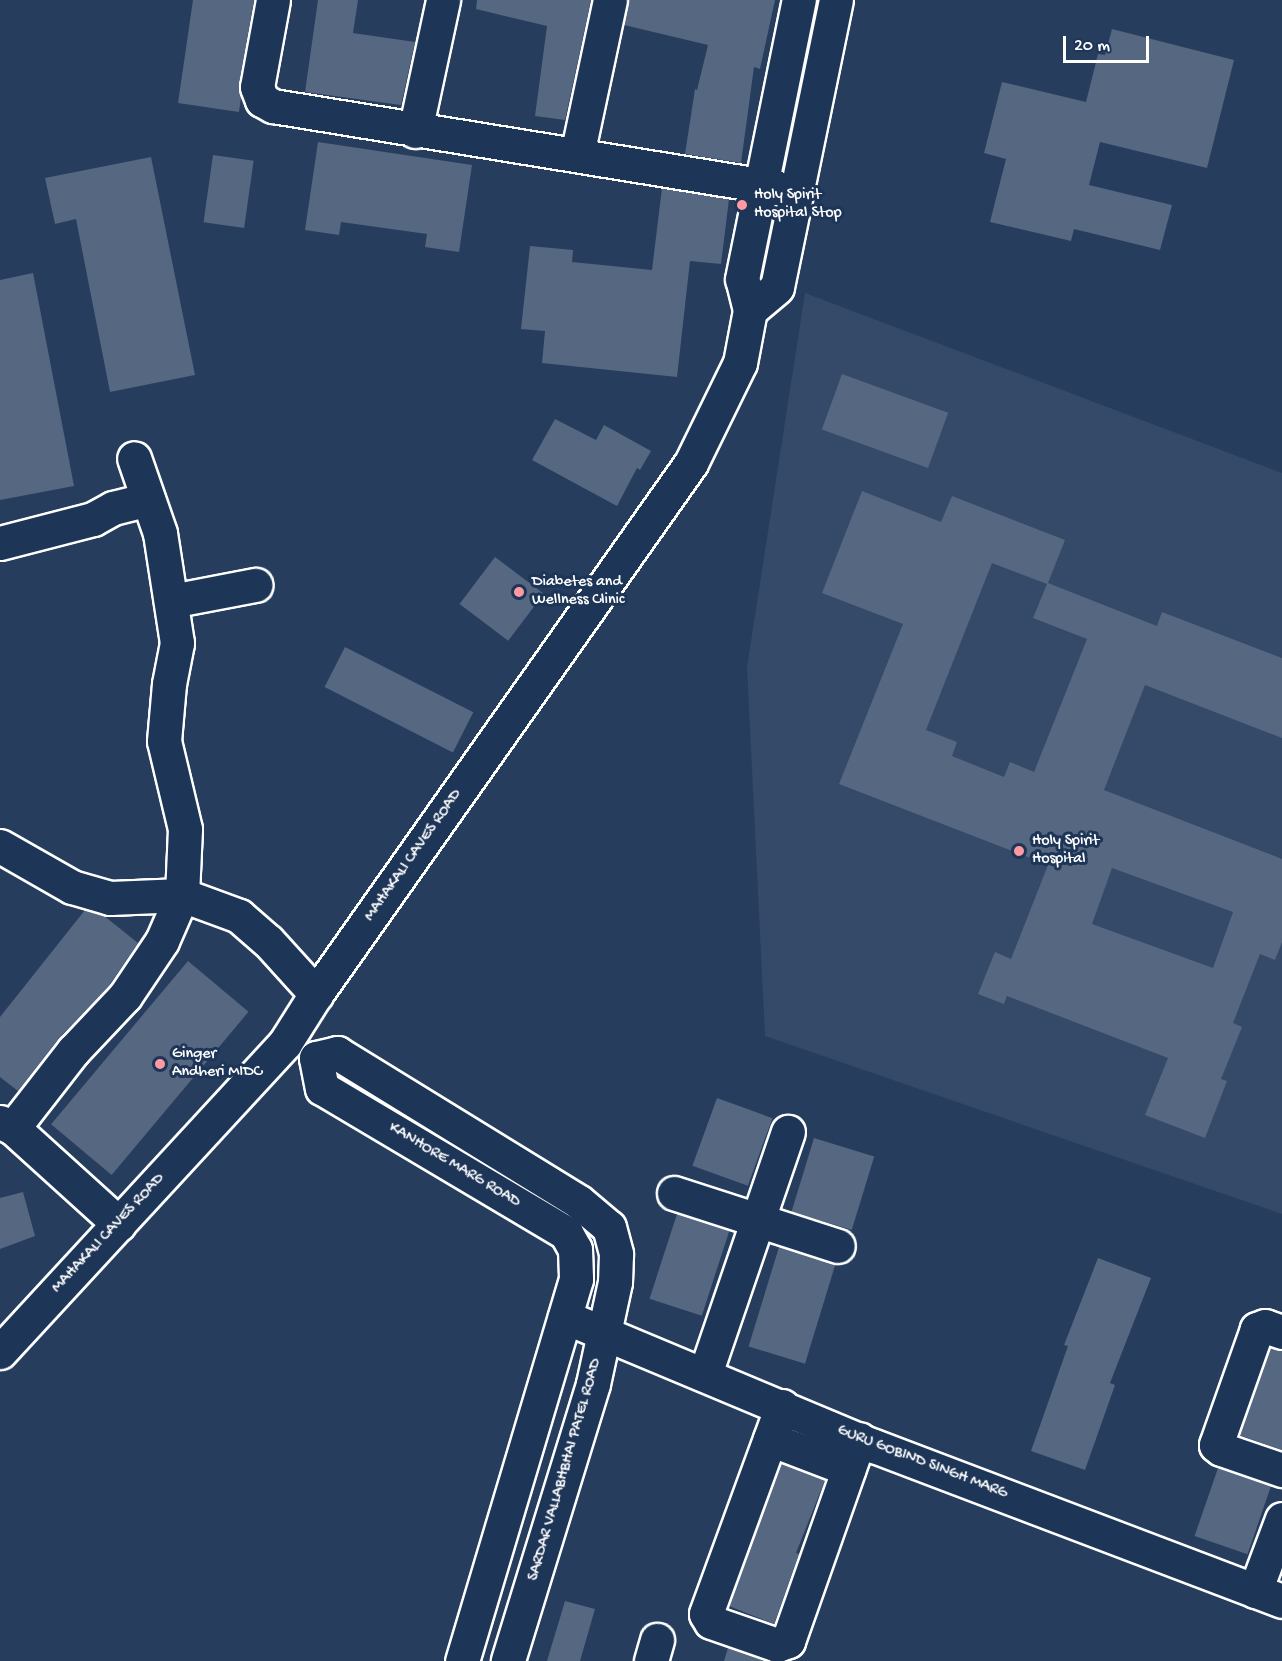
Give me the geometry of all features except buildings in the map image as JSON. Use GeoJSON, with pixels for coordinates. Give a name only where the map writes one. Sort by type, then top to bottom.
{"type":"FeatureCollection","features":[{"type":"Feature","properties":{"kind":"street"},"geometry":{"type":"LineString","coordinates":[[273,0],[257,87],[262,100],[273,106],[796,191]]}},
{"type":"Feature","properties":{"kind":"street"},"geometry":{"type":"LineString","coordinates":[[416,131],[443,0]]}},
{"type":"Feature","properties":{"kind":"street"},"geometry":{"type":"LineString","coordinates":[[577,155],[610,0]]}},
{"type":"Feature","properties":{"kind":"street","name":"MAHAKALI CAVES ROAD"},"geometry":{"type":"LineString","coordinates":[[0,1352],[285,1043],[316,994],[691,463],[740,363],[750,310],[741,279],[799,0]]}},
{"type":"Feature","properties":{"kind":"street"},"geometry":{"type":"LineString","coordinates":[[750,310],[777,287],[836,0]]}},
{"type":"Feature","properties":{"kind":"street"},"geometry":{"type":"LineString","coordinates":[[119,1224],[6,1125],[125,996],[162,941],[182,895],[185,829],[164,741],[169,684],[177,643],[160,533],[134,458]]}},
{"type":"Feature","properties":{"kind":"street"},"geometry":{"type":"LineString","coordinates":[[0,543],[93,519],[113,508],[148,499]]}},
{"type":"Feature","properties":{"kind":"street"},"geometry":{"type":"LineString","coordinates":[[171,601],[255,585]]}},
{"type":"Feature","properties":{"kind":"street"},"geometry":{"type":"LineString","coordinates":[[0,846],[72,888],[110,898],[182,895],[238,916],[268,940],[316,994]]}},
{"type":"Feature","properties":{"kind":"street"},"geometry":{"type":"LineString","coordinates":[[285,1043],[316,1058]]}},
{"type":"Feature","properties":{"kind":"street","name":"SARDAR VALLABHBHAI PATEL ROAD"},"geometry":{"type":"LineString","coordinates":[[316,1058],[337,1053],[579,1202],[609,1227],[616,1254],[615,1282],[604,1332],[578,1439],[508,1661]]}},
{"type":"Feature","properties":{"kind":"street","name":"KANHORE MARG ROAD"},"geometry":{"type":"LineString","coordinates":[[316,1058],[322,1088],[566,1233],[575,1249],[576,1279],[565,1317]]}},
{"type":"Feature","properties":{"kind":"street"},"geometry":{"type":"LineString","coordinates":[[705,1374],[788,1132]]}},
{"type":"Feature","properties":{"kind":"street"},"geometry":{"type":"LineString","coordinates":[[674,1193],[838,1246]]}},
{"type":"Feature","properties":{"kind":"street"},"geometry":{"type":"LineString","coordinates":[[462,1661],[565,1317]]}},
{"type":"Feature","properties":{"kind":"street","name":"GURU GOBIND SINGH MARG"},"geometry":{"type":"LineString","coordinates":[[565,1317],[859,1439],[1269,1596]]}},
{"type":"Feature","properties":{"kind":"street"},"geometry":{"type":"LineString","coordinates":[[1282,1332],[1265,1326],[1257,1329],[1216,1445],[1221,1449],[1282,1470]]}},
{"type":"Feature","properties":{"kind":"street"},"geometry":{"type":"LineString","coordinates":[[782,1406],[706,1614],[711,1622],[777,1645],[788,1641],[859,1439]]}},
{"type":"Feature","properties":{"kind":"street"},"geometry":{"type":"LineString","coordinates":[[770,1439],[848,1469]]}},
{"type":"Feature","properties":{"kind":"street"},"geometry":{"type":"LineString","coordinates":[[1269,1596],[1282,1520]]}},
{"type":"Feature","properties":{"kind":"shaded area","name":"Holy Spirit Hospital"},"geometry":{"type":"Polygon","coordinates":[[[805,293],[1282,473],[1282,1214],[765,1036],[747,667],[805,293]]]}},
{"type":"Feature","properties":{"kind":"place","name":"Holy Spirit Hospital Stop"},"geometry":{"type":"Point","coordinates":[742,205]}},
{"type":"Feature","properties":{"kind":"place","name":"Diabetes and Wellness Clinic"},"geometry":{"type":"Point","coordinates":[519,592]}},
{"type":"Feature","properties":{"kind":"place","name":"Holy Spirit Hospital"},"geometry":{"type":"Point","coordinates":[1019,851]}},
{"type":"Feature","properties":{"kind":"place","name":"Ginger Andheri MIDC"},"geometry":{"type":"Point","coordinates":[160,1064]}}]}
